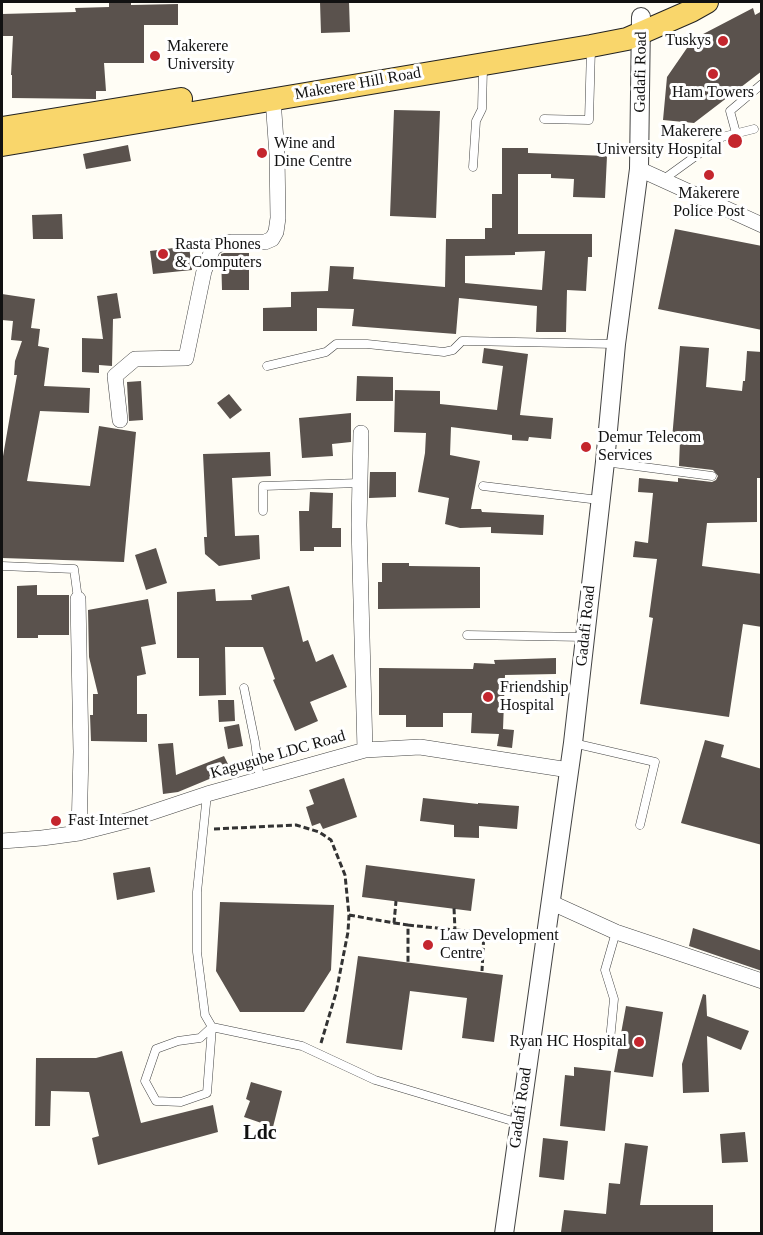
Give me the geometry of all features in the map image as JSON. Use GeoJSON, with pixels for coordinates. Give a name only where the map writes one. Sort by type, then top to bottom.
{"type":"FeatureCollection","features":[{"type":"Feature","properties":{"kind":"main road","name":"Makerere Hill Road"},"geometry":{"type":"LineString","coordinates":[[2,145],[627,39],[642,25],[676,2]]}},
{"type":"Feature","properties":{"kind":"main road","name":"Makerere Hill Road"},"geometry":{"type":"LineString","coordinates":[[2,128],[588,32],[622,24],[642,25],[707,2]]}},
{"type":"Feature","properties":{"kind":"street","name":"Gadafi Road"},"geometry":{"type":"LineString","coordinates":[[504,1233],[573,743],[601,500],[616,344],[639,169],[642,25]]}},
{"type":"Feature","properties":{"kind":"street"},"geometry":{"type":"LineString","coordinates":[[120,420],[116,376],[135,359],[186,358],[204,271],[213,248],[232,242],[265,242],[272,239],[276,232],[278,218],[277,155],[273,99]]}},
{"type":"Feature","properties":{"kind":"street"},"geometry":{"type":"LineString","coordinates":[[639,169],[664,178],[762,225]]}},
{"type":"Feature","properties":{"kind":"street"},"geometry":{"type":"LineString","coordinates":[[361,433],[359,536],[365,750]]}},
{"type":"Feature","properties":{"kind":"street"},"geometry":{"type":"LineString","coordinates":[[78,599],[81,752],[79,833]]}},
{"type":"Feature","properties":{"kind":"street","name":"Kagugube LDC Road"},"geometry":{"type":"LineString","coordinates":[[2,840],[79,833],[365,750],[420,747],[569,770]]}},
{"type":"Feature","properties":{"kind":"street"},"geometry":{"type":"LineString","coordinates":[[550,902],[616,932],[762,981]]}},
{"type":"Feature","properties":{"kind":"lane"},"geometry":{"type":"LineString","coordinates":[[544,119],[589,120],[591,46]]}},
{"type":"Feature","properties":{"kind":"lane"},"geometry":{"type":"LineString","coordinates":[[473,166],[476,121],[482,109],[484,63]]}},
{"type":"Feature","properties":{"kind":"lane"},"geometry":{"type":"LineString","coordinates":[[736,133],[730,111],[762,84]]}},
{"type":"Feature","properties":{"kind":"lane"},"geometry":{"type":"LineString","coordinates":[[664,178],[722,137],[754,129]]}},
{"type":"Feature","properties":{"kind":"lane"},"geometry":{"type":"LineString","coordinates":[[267,366],[326,352],[336,344],[367,344],[444,352],[453,350],[466,341],[616,344]]}},
{"type":"Feature","properties":{"kind":"lane"},"geometry":{"type":"LineString","coordinates":[[605,462],[712,476]]}},
{"type":"Feature","properties":{"kind":"lane"},"geometry":{"type":"LineString","coordinates":[[263,511],[263,486],[360,483]]}},
{"type":"Feature","properties":{"kind":"lane"},"geometry":{"type":"LineString","coordinates":[[483,486],[601,500]]}},
{"type":"Feature","properties":{"kind":"lane"},"geometry":{"type":"LineString","coordinates":[[2,566],[74,568],[78,599]]}},
{"type":"Feature","properties":{"kind":"lane"},"geometry":{"type":"LineString","coordinates":[[467,635],[585,637]]}},
{"type":"Feature","properties":{"kind":"lane"},"geometry":{"type":"LineString","coordinates":[[244,688],[260,779]]}},
{"type":"Feature","properties":{"kind":"lane"},"geometry":{"type":"LineString","coordinates":[[573,743],[655,762],[640,825]]}},
{"type":"Feature","properties":{"kind":"lane"},"geometry":{"type":"LineString","coordinates":[[207,794],[197,892],[197,952],[205,1016],[212,1027],[207,1094],[181,1102],[156,1101],[145,1081],[156,1049],[178,1041],[200,1038],[212,1027]]}},
{"type":"Feature","properties":{"kind":"lane"},"geometry":{"type":"LineString","coordinates":[[610,1040],[614,999],[605,970],[616,932]]}},
{"type":"Feature","properties":{"kind":"lane"},"geometry":{"type":"LineString","coordinates":[[212,1027],[286,1042],[318,1053],[375,1080],[519,1123]]}},
{"type":"Feature","properties":{"kind":"path"},"geometry":{"type":"LineString","coordinates":[[203,829],[296,825],[319,832],[331,840],[345,875],[349,915],[348,932],[336,993],[318,1053]]}},
{"type":"Feature","properties":{"kind":"path"},"geometry":{"type":"LineString","coordinates":[[394,923],[396,901]]}},
{"type":"Feature","properties":{"kind":"path"},"geometry":{"type":"LineString","coordinates":[[454,908],[455,930]]}},
{"type":"Feature","properties":{"kind":"path"},"geometry":{"type":"LineString","coordinates":[[349,915],[408,925],[484,932],[482,972]]}},
{"type":"Feature","properties":{"kind":"path"},"geometry":{"type":"LineString","coordinates":[[408,925],[408,962]]}},
{"type":"Feature","properties":{"kind":"building"},"geometry":{"type":"Polygon","coordinates":[[[109,2],[131,2],[131,5],[178,4],[178,25],[144,25],[144,63],[104,63],[106,91],[96,91],[96,99],[12,98],[13,36],[2,36],[2,14],[76,12],[75,8],[109,7],[109,2]]]}},
{"type":"Feature","properties":{"kind":"building"},"geometry":{"type":"Polygon","coordinates":[[[320,2],[349,2],[350,32],[321,33],[320,2]]]}},
{"type":"Feature","properties":{"kind":"building","name":"Ham Towers"},"geometry":{"type":"Polygon","coordinates":[[[753,8],[755,15],[762,11],[762,71],[694,123],[663,120],[667,77],[687,48],[684,44],[753,8]]]}},
{"type":"Feature","properties":{"kind":"building"},"geometry":{"type":"Polygon","coordinates":[[[394,110],[440,111],[436,218],[390,216],[394,110]]]}},
{"type":"Feature","properties":{"kind":"building"},"geometry":{"type":"Polygon","coordinates":[[[128,145],[131,161],[86,169],[83,154],[128,145]]]}},
{"type":"Feature","properties":{"kind":"building"},"geometry":{"type":"Polygon","coordinates":[[[502,148],[528,148],[528,153],[607,156],[605,198],[573,197],[574,179],[551,178],[551,174],[518,174],[518,234],[592,234],[592,257],[588,257],[586,291],[567,290],[566,332],[536,332],[537,306],[459,298],[456,334],[352,326],[354,309],[317,308],[317,331],[263,331],[263,308],[291,307],[291,292],[328,291],[330,266],[354,267],[353,279],[445,287],[446,239],[485,239],[485,228],[492,228],[492,194],[502,194],[502,148]],[[545,251],[515,252],[515,255],[465,256],[465,283],[542,290],[545,251]]]}},
{"type":"Feature","properties":{"kind":"building"},"geometry":{"type":"Polygon","coordinates":[[[62,214],[63,239],[33,239],[32,215],[62,214]]]}},
{"type":"Feature","properties":{"kind":"building"},"geometry":{"type":"Polygon","coordinates":[[[675,229],[762,246],[762,330],[658,309],[675,229]]]}},
{"type":"Feature","properties":{"kind":"building"},"geometry":{"type":"Polygon","coordinates":[[[189,246],[192,270],[153,274],[150,251],[189,246]]]}},
{"type":"Feature","properties":{"kind":"building"},"geometry":{"type":"Polygon","coordinates":[[[249,253],[249,290],[222,290],[221,254],[249,253]]]}},
{"type":"Feature","properties":{"kind":"building"},"geometry":{"type":"Polygon","coordinates":[[[117,293],[121,318],[113,319],[112,366],[99,365],[99,373],[82,372],[82,338],[103,339],[97,296],[117,293]]]}},
{"type":"Feature","properties":{"kind":"building"},"geometry":{"type":"Polygon","coordinates":[[[2,294],[35,299],[31,328],[40,329],[38,346],[49,348],[44,386],[90,388],[89,413],[40,411],[27,481],[90,486],[99,426],[136,432],[124,562],[2,558],[2,462],[17,375],[14,375],[15,361],[22,341],[11,340],[13,321],[2,320],[2,294]]]}},
{"type":"Feature","properties":{"kind":"building"},"geometry":{"type":"Polygon","coordinates":[[[680,346],[709,348],[706,387],[742,391],[747,351],[762,352],[762,478],[757,478],[757,522],[707,523],[702,566],[762,574],[762,627],[743,624],[729,717],[640,704],[653,618],[649,617],[657,559],[633,557],[635,541],[648,543],[653,493],[638,492],[639,478],[678,482],[678,478],[712,482],[718,476],[713,470],[679,466],[680,440],[672,439],[680,346]]]}},
{"type":"Feature","properties":{"kind":"building"},"geometry":{"type":"Polygon","coordinates":[[[484,348],[528,354],[520,415],[553,418],[551,439],[529,437],[528,441],[512,440],[512,435],[451,427],[450,455],[480,461],[471,509],[481,509],[482,512],[544,515],[543,535],[491,533],[491,527],[460,528],[445,524],[449,498],[418,492],[426,433],[394,432],[395,390],[440,391],[440,404],[497,410],[503,366],[482,363],[484,348]]]}},
{"type":"Feature","properties":{"kind":"building"},"geometry":{"type":"Polygon","coordinates":[[[357,376],[393,377],[393,401],[356,401],[357,376]]]}},
{"type":"Feature","properties":{"kind":"building"},"geometry":{"type":"Polygon","coordinates":[[[141,381],[143,420],[129,421],[127,382],[141,381]]]}},
{"type":"Feature","properties":{"kind":"building"},"geometry":{"type":"Polygon","coordinates":[[[229,394],[242,410],[230,419],[217,403],[229,394]]]}},
{"type":"Feature","properties":{"kind":"building"},"geometry":{"type":"Polygon","coordinates":[[[351,413],[351,442],[332,444],[333,456],[302,458],[299,418],[351,413]]]}},
{"type":"Feature","properties":{"kind":"building"},"geometry":{"type":"Polygon","coordinates":[[[270,452],[271,476],[232,478],[235,536],[259,535],[260,559],[219,566],[205,554],[204,537],[207,537],[203,454],[270,452]]]}},
{"type":"Feature","properties":{"kind":"building"},"geometry":{"type":"Polygon","coordinates":[[[370,472],[396,472],[396,497],[369,498],[370,472]]]}},
{"type":"Feature","properties":{"kind":"building"},"geometry":{"type":"Polygon","coordinates":[[[310,492],[333,493],[332,528],[341,528],[341,547],[314,547],[314,551],[300,551],[299,511],[309,511],[310,492]]]}},
{"type":"Feature","properties":{"kind":"building"},"geometry":{"type":"Polygon","coordinates":[[[156,548],[167,583],[146,590],[135,555],[156,548]]]}},
{"type":"Feature","properties":{"kind":"building"},"geometry":{"type":"Polygon","coordinates":[[[382,563],[409,563],[409,566],[480,567],[480,608],[378,609],[378,582],[382,582],[382,563]]]}},
{"type":"Feature","properties":{"kind":"building"},"geometry":{"type":"Polygon","coordinates":[[[37,585],[37,595],[69,595],[69,635],[17,638],[17,586],[37,585]]]}},
{"type":"Feature","properties":{"kind":"building"},"geometry":{"type":"Polygon","coordinates":[[[289,586],[303,642],[308,640],[316,662],[333,654],[347,687],[310,702],[318,721],[295,731],[273,680],[275,679],[263,647],[225,647],[226,695],[199,696],[199,658],[177,658],[177,592],[215,589],[216,601],[252,600],[251,595],[289,586]]]}},
{"type":"Feature","properties":{"kind":"building"},"geometry":{"type":"Polygon","coordinates":[[[148,599],[156,644],[141,647],[146,674],[137,676],[137,714],[147,714],[147,742],[91,741],[90,715],[93,715],[93,694],[98,694],[89,657],[88,610],[148,599]]]}},
{"type":"Feature","properties":{"kind":"building"},"geometry":{"type":"Polygon","coordinates":[[[556,658],[556,674],[505,675],[503,729],[514,730],[512,748],[497,746],[499,734],[471,733],[472,713],[443,713],[443,727],[406,727],[406,715],[379,715],[379,668],[473,669],[474,663],[495,664],[494,660],[556,658]]]}},
{"type":"Feature","properties":{"kind":"building"},"geometry":{"type":"Polygon","coordinates":[[[218,700],[234,700],[235,721],[219,722],[218,700]]]}},
{"type":"Feature","properties":{"kind":"building"},"geometry":{"type":"Polygon","coordinates":[[[239,724],[243,746],[228,749],[224,727],[239,724]]]}},
{"type":"Feature","properties":{"kind":"building"},"geometry":{"type":"Polygon","coordinates":[[[705,740],[724,745],[721,757],[762,769],[762,845],[681,823],[705,740]]]}},
{"type":"Feature","properties":{"kind":"building"},"geometry":{"type":"Polygon","coordinates":[[[173,743],[176,775],[224,756],[231,770],[178,792],[163,794],[158,744],[173,743]]]}},
{"type":"Feature","properties":{"kind":"building"},"geometry":{"type":"Polygon","coordinates":[[[344,778],[357,817],[323,829],[320,823],[312,826],[306,807],[314,804],[309,790],[344,778]]]}},
{"type":"Feature","properties":{"kind":"building"},"geometry":{"type":"Polygon","coordinates":[[[423,798],[519,806],[517,829],[479,826],[479,838],[454,837],[454,825],[420,821],[423,798]]]}},
{"type":"Feature","properties":{"kind":"building"},"geometry":{"type":"Polygon","coordinates":[[[366,865],[475,879],[471,911],[362,897],[366,865]]]}},
{"type":"Feature","properties":{"kind":"building"},"geometry":{"type":"Polygon","coordinates":[[[150,867],[155,892],[117,900],[113,873],[150,867]]]}},
{"type":"Feature","properties":{"kind":"building"},"geometry":{"type":"Polygon","coordinates":[[[220,902],[334,905],[331,970],[304,1012],[240,1012],[216,971],[220,902]]]}},
{"type":"Feature","properties":{"kind":"building"},"geometry":{"type":"Polygon","coordinates":[[[693,928],[762,951],[762,971],[689,946],[693,928]]]}},
{"type":"Feature","properties":{"kind":"building"},"geometry":{"type":"Polygon","coordinates":[[[358,956],[503,975],[494,1042],[462,1038],[467,998],[410,991],[402,1050],[346,1043],[358,956]]]}},
{"type":"Feature","properties":{"kind":"building"},"geometry":{"type":"Polygon","coordinates":[[[703,994],[706,995],[707,1016],[749,1031],[741,1050],[707,1036],[709,1092],[683,1093],[682,1064],[703,994]]]}},
{"type":"Feature","properties":{"kind":"building","name":"Ryan HC Hospital"},"geometry":{"type":"Polygon","coordinates":[[[626,1006],[663,1012],[653,1077],[614,1072],[626,1006]]]}},
{"type":"Feature","properties":{"kind":"building"},"geometry":{"type":"Polygon","coordinates":[[[122,1051],[141,1123],[213,1105],[218,1132],[98,1165],[92,1138],[99,1136],[89,1092],[51,1091],[50,1126],[35,1126],[36,1058],[96,1058],[122,1051]]]}},
{"type":"Feature","properties":{"kind":"building"},"geometry":{"type":"Polygon","coordinates":[[[574,1067],[611,1071],[605,1131],[560,1126],[565,1075],[574,1076],[574,1067]]]}},
{"type":"Feature","properties":{"kind":"building"},"geometry":{"type":"Polygon","coordinates":[[[251,1082],[282,1091],[273,1127],[244,1117],[250,1101],[246,1099],[251,1082]]]}},
{"type":"Feature","properties":{"kind":"building"},"geometry":{"type":"Polygon","coordinates":[[[745,1132],[748,1162],[722,1163],[720,1134],[745,1132]]]}},
{"type":"Feature","properties":{"kind":"building"},"geometry":{"type":"Polygon","coordinates":[[[543,1138],[568,1141],[564,1180],[539,1177],[543,1138]]]}},
{"type":"Feature","properties":{"kind":"building"},"geometry":{"type":"Polygon","coordinates":[[[625,1143],[648,1146],[640,1205],[713,1205],[713,1233],[561,1232],[564,1210],[606,1214],[609,1183],[620,1184],[625,1143]]]}},
{"type":"Feature","properties":{"kind":"place","name":"Tuskys"},"geometry":{"type":"Point","coordinates":[723,41]}},
{"type":"Feature","properties":{"kind":"place","name":"Makerere University"},"geometry":{"type":"Point","coordinates":[155,56]}},
{"type":"Feature","properties":{"kind":"place","name":"Ham Towers"},"geometry":{"type":"Point","coordinates":[713,74]}},
{"type":"Feature","properties":{"kind":"place","name":"Makerere University Hospital"},"geometry":{"type":"Point","coordinates":[735,141]}},
{"type":"Feature","properties":{"kind":"place","name":"Wine and Dine Centre"},"geometry":{"type":"Point","coordinates":[262,153]}},
{"type":"Feature","properties":{"kind":"place","name":"Makerere Police Post"},"geometry":{"type":"Point","coordinates":[709,175]}},
{"type":"Feature","properties":{"kind":"place","name":"Rasta Phones & Computers"},"geometry":{"type":"Point","coordinates":[163,254]}},
{"type":"Feature","properties":{"kind":"place","name":"Demur Telecom Services"},"geometry":{"type":"Point","coordinates":[586,447]}},
{"type":"Feature","properties":{"kind":"place","name":"Friendship Hospital"},"geometry":{"type":"Point","coordinates":[488,697]}},
{"type":"Feature","properties":{"kind":"place","name":"Fast Internet"},"geometry":{"type":"Point","coordinates":[56,821]}},
{"type":"Feature","properties":{"kind":"place","name":"Law Development Centre"},"geometry":{"type":"Point","coordinates":[428,945]}},
{"type":"Feature","properties":{"kind":"place","name":"Ryan HC Hospital"},"geometry":{"type":"Point","coordinates":[639,1042]}},
{"type":"Feature","properties":{"kind":"district","name":"Ldc"},"geometry":{"type":"Point","coordinates":[260,1134]}}]}
